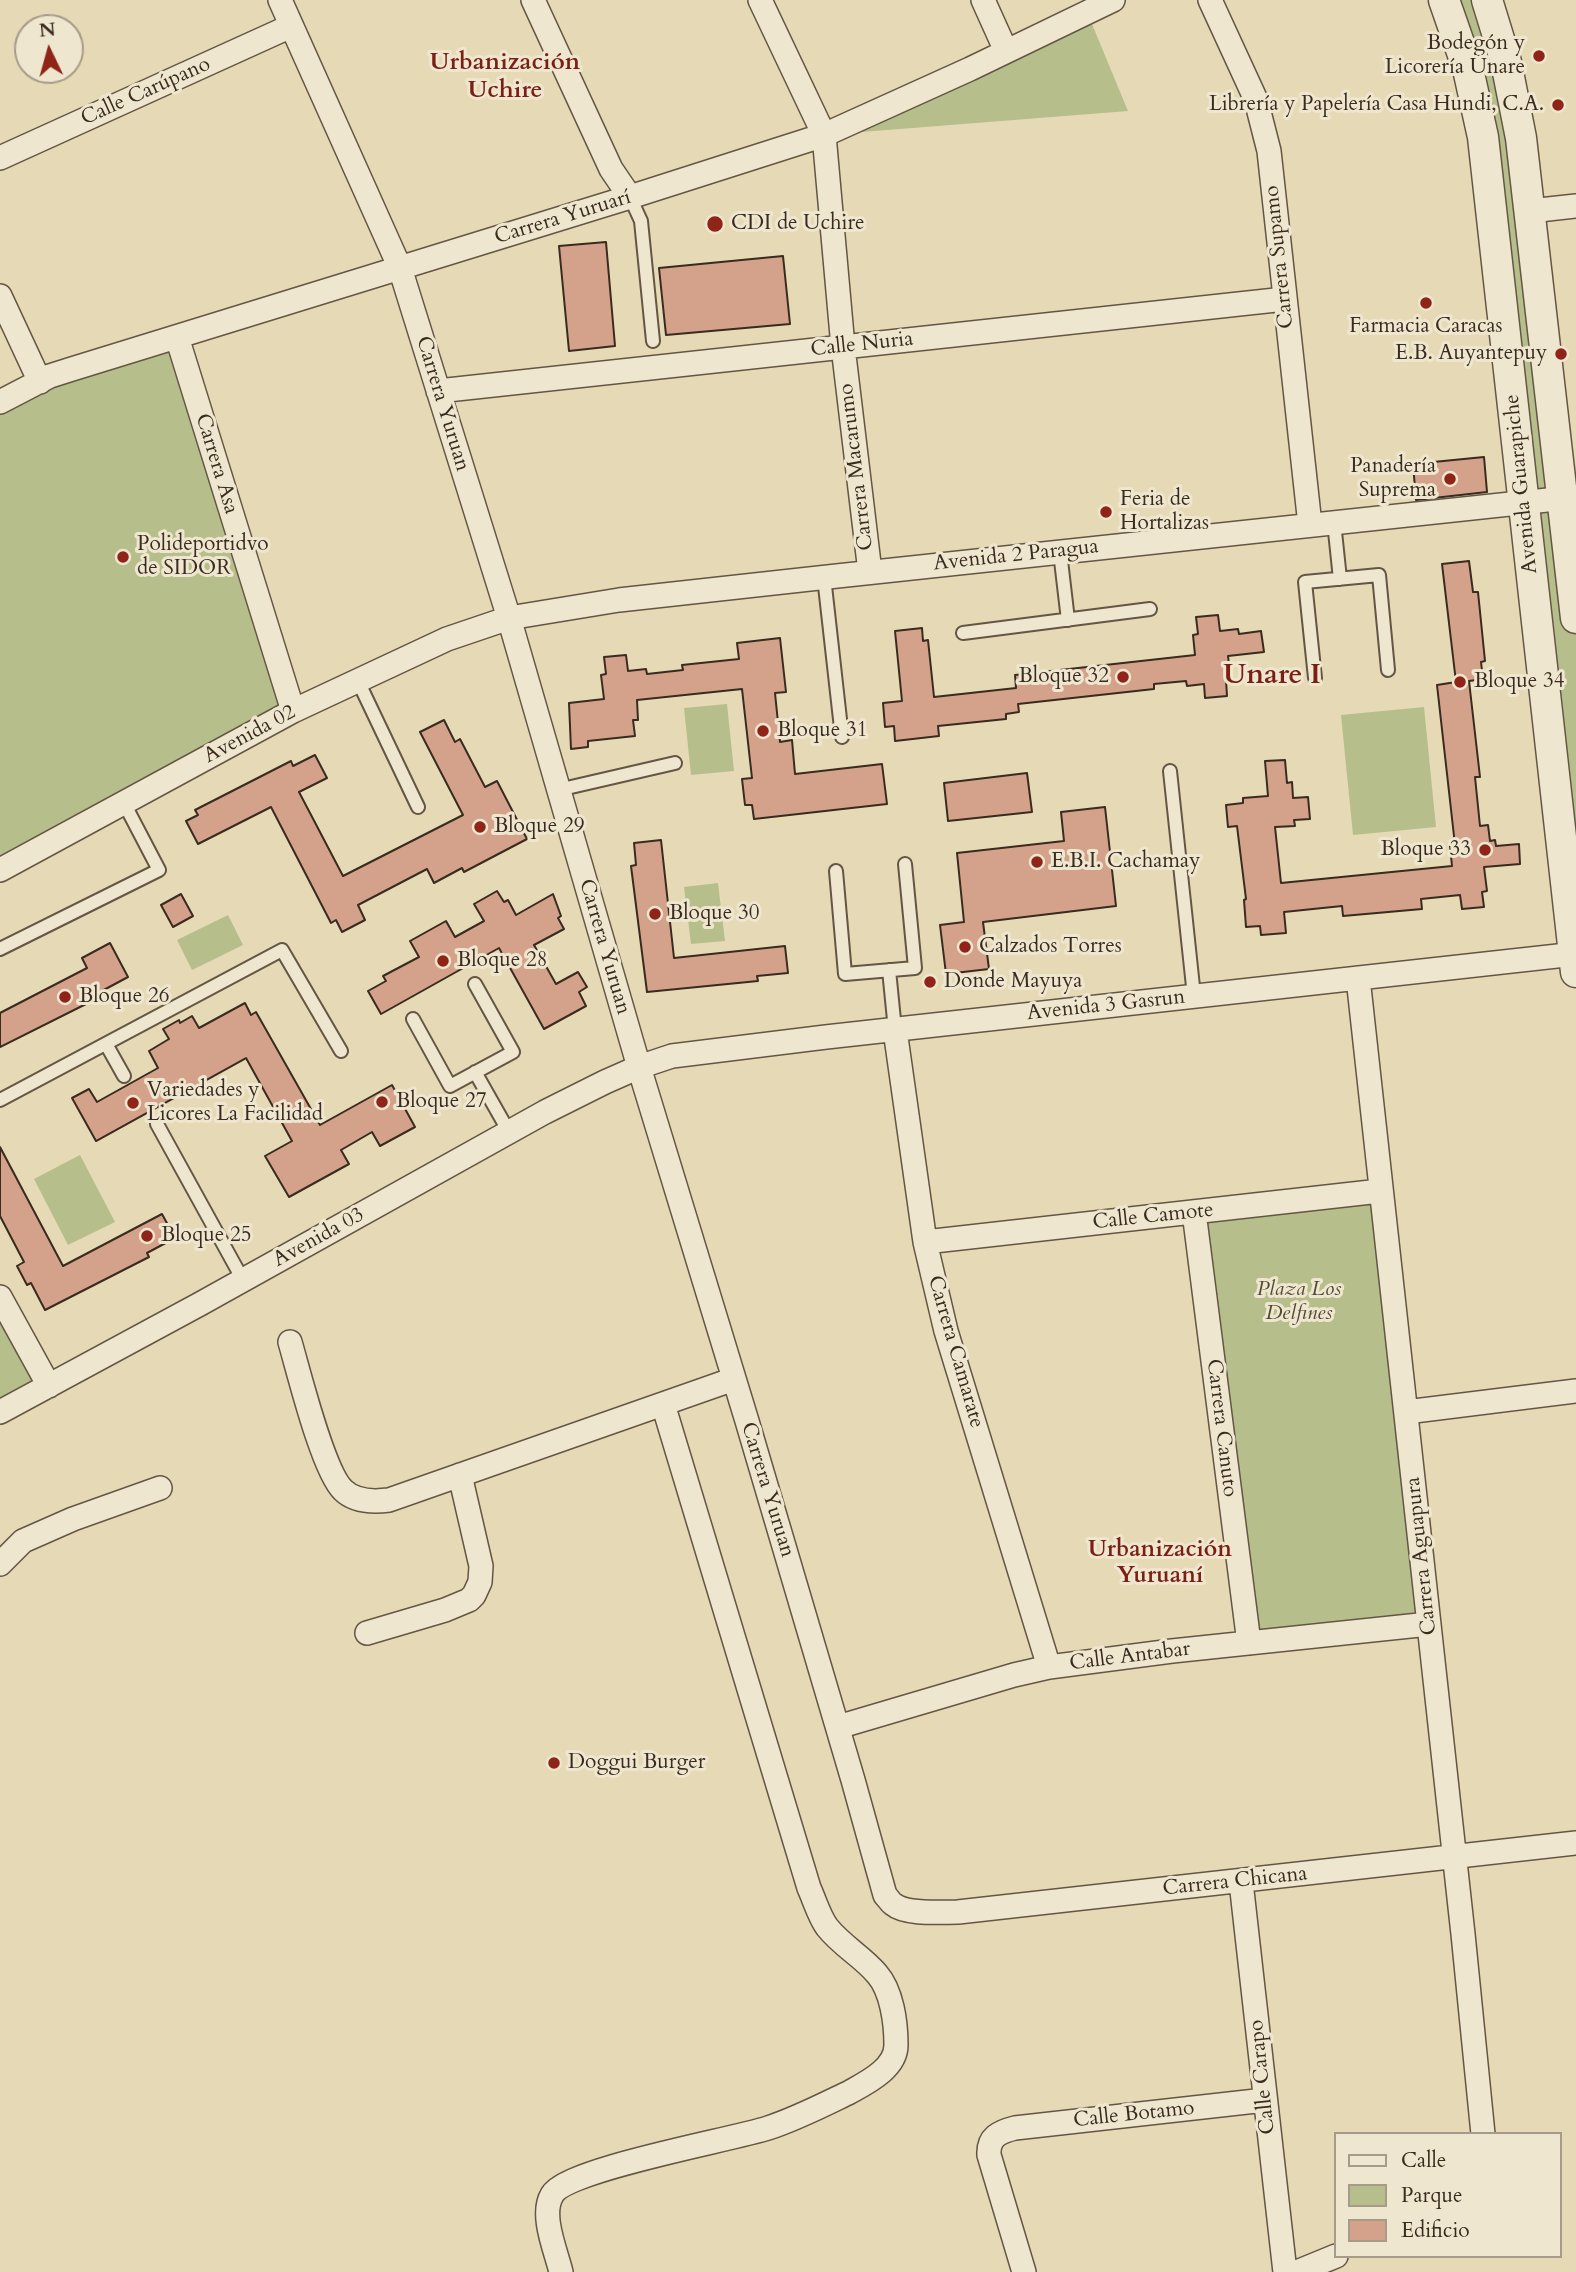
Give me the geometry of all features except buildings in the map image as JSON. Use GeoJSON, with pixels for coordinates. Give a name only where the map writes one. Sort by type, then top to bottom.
{"type":"FeatureCollection","features":[{"type":"Feature","properties":{"kind":"street","name":"Carrera Yuruan"},"geometry":{"type":"LineString","coordinates":[[280,0],[400,268],[509,618],[639,1067],[838,1727],[877,1870],[885,1895],[894,1906]]}},
{"type":"Feature","properties":{"kind":"street"},"geometry":{"type":"LineString","coordinates":[[533,0],[611,169],[629,197]]}},
{"type":"Feature","properties":{"kind":"street","name":"Carrera Macarumo"},"geometry":{"type":"LineString","coordinates":[[760,0],[824,135],[843,347],[870,572]]}},
{"type":"Feature","properties":{"kind":"street"},"geometry":{"type":"LineString","coordinates":[[983,0],[1006,51]]}},
{"type":"Feature","properties":{"kind":"street","name":"Carrera Yuruarí"},"geometry":{"type":"LineString","coordinates":[[0,402],[72,369],[824,135],[1113,0]]}},
{"type":"Feature","properties":{"kind":"street","name":"Carrera Supamo"},"geometry":{"type":"LineString","coordinates":[[1210,0],[1256,100],[1269,151],[1310,525]]}},
{"type":"Feature","properties":{"kind":"street","name":"Avenida Guarapiche"},"geometry":{"type":"LineString","coordinates":[[1444,0],[1468,69],[1483,137],[1575,960]]}},
{"type":"Feature","properties":{"kind":"street","name":"Avenida Guarapiche"},"geometry":{"type":"LineString","coordinates":[[1487,0],[1509,74],[1521,138],[1569,498],[1576,618]]}},
{"type":"Feature","properties":{"kind":"street","name":"Calle Carúpano"},"geometry":{"type":"LineString","coordinates":[[0,158],[291,26]]}},
{"type":"Feature","properties":{"kind":"street"},"geometry":{"type":"LineString","coordinates":[[1530,211],[1576,206]]}},
{"type":"Feature","properties":{"kind":"street"},"geometry":{"type":"LineString","coordinates":[[0,296],[40,382]]}},
{"type":"Feature","properties":{"kind":"street","name":"Calle Nuria"},"geometry":{"type":"LineString","coordinates":[[438,391],[1285,299]]}},
{"type":"Feature","properties":{"kind":"street","name":"Carrera Asa"},"geometry":{"type":"LineString","coordinates":[[177,337],[293,711]]}},
{"type":"Feature","properties":{"kind":"street","name":"Avenida 2 Paragua"},"geometry":{"type":"LineString","coordinates":[[509,618],[619,600],[1569,498]]}},
{"type":"Feature","properties":{"kind":"street","name":"Avenida 02"},"geometry":{"type":"LineString","coordinates":[[0,870],[293,711],[447,639],[509,618]]}},
{"type":"Feature","properties":{"kind":"street","name":"Avenida 3 Gasrun"},"geometry":{"type":"LineString","coordinates":[[639,1067],[672,1056],[706,1051],[1358,978],[1575,960]]}},
{"type":"Feature","properties":{"kind":"street","name":"Carrera Aguapura"},"geometry":{"type":"LineString","coordinates":[[1358,978],[1483,2132]]}},
{"type":"Feature","properties":{"kind":"street","name":"Carrera Camarate"},"geometry":{"type":"LineString","coordinates":[[895,1030],[925,1242],[946,1331],[1049,1667]]}},
{"type":"Feature","properties":{"kind":"street","name":"Avenida 03"},"geometry":{"type":"LineString","coordinates":[[0,1412],[509,1132],[639,1067]]}},
{"type":"Feature","properties":{"kind":"street","name":"Calle Camote"},"geometry":{"type":"LineString","coordinates":[[925,1242],[1380,1191]]}},
{"type":"Feature","properties":{"kind":"street","name":"Carrera Canuto"},"geometry":{"type":"LineString","coordinates":[[1194,1212],[1249,1643]]}},
{"type":"Feature","properties":{"kind":"street"},"geometry":{"type":"LineString","coordinates":[[0,1297],[49,1386]]}},
{"type":"Feature","properties":{"kind":"street"},"geometry":{"type":"LineString","coordinates":[[290,1342],[328,1465],[341,1488],[356,1498],[377,1502],[734,1379]]}},
{"type":"Feature","properties":{"kind":"street"},"geometry":{"type":"LineString","coordinates":[[1406,1412],[1576,1391]]}},
{"type":"Feature","properties":{"kind":"street"},"geometry":{"type":"LineString","coordinates":[[561,2272],[547,2213],[551,2196],[557,2187],[582,2176],[685,2147],[743,2136],[799,2117],[860,2087],[890,2064],[896,2049],[889,1998],[878,1975],[842,1945],[825,1924],[809,1888],[663,1404]]}},
{"type":"Feature","properties":{"kind":"street"},"geometry":{"type":"LineString","coordinates":[[367,1633],[445,1610],[470,1600],[474,1595],[480,1582],[481,1566],[460,1475]]}},
{"type":"Feature","properties":{"kind":"street"},"geometry":{"type":"LineString","coordinates":[[0,1564],[8,1553],[23,1541],[73,1519],[160,1488]]}},
{"type":"Feature","properties":{"kind":"street","name":"Calle Antabar"},"geometry":{"type":"LineString","coordinates":[[838,1727],[1049,1667],[1429,1624]]}},
{"type":"Feature","properties":{"kind":"street","name":"Carrera Chicana"},"geometry":{"type":"LineString","coordinates":[[894,1906],[925,1912],[958,1912],[1576,1843]]}},
{"type":"Feature","properties":{"kind":"street","name":"Calle Carapo"},"geometry":{"type":"LineString","coordinates":[[1241,1882],[1285,2272]]}},
{"type":"Feature","properties":{"kind":"street","name":"Calle Botamo"},"geometry":{"type":"LineString","coordinates":[[1024,2272],[989,2155],[988,2144],[993,2137],[1002,2131],[1015,2128],[1265,2100]]}},
{"type":"Feature","properties":{"kind":"street"},"geometry":{"type":"LineString","coordinates":[[1297,2272],[1334,2257]]}},
{"type":"Feature","properties":{"kind":"lane"},"geometry":{"type":"LineString","coordinates":[[629,197],[641,221],[653,341]]}},
{"type":"Feature","properties":{"kind":"lane"},"geometry":{"type":"LineString","coordinates":[[1335,522],[1340,579]]}},
{"type":"Feature","properties":{"kind":"lane"},"geometry":{"type":"LineString","coordinates":[[1060,552],[1068,620]]}},
{"type":"Feature","properties":{"kind":"lane"},"geometry":{"type":"LineString","coordinates":[[1315,678],[1305,582],[1379,575],[1388,670]]}},
{"type":"Feature","properties":{"kind":"lane"},"geometry":{"type":"LineString","coordinates":[[824,577],[842,737]]}},
{"type":"Feature","properties":{"kind":"lane"},"geometry":{"type":"LineString","coordinates":[[963,633],[1150,610]]}},
{"type":"Feature","properties":{"kind":"lane"},"geometry":{"type":"LineString","coordinates":[[358,681],[418,807]]}},
{"type":"Feature","properties":{"kind":"lane"},"geometry":{"type":"LineString","coordinates":[[558,790],[676,763]]}},
{"type":"Feature","properties":{"kind":"lane"},"geometry":{"type":"LineString","coordinates":[[1170,771],[1194,996]]}},
{"type":"Feature","properties":{"kind":"lane"},"geometry":{"type":"LineString","coordinates":[[0,949],[159,870],[124,803]]}},
{"type":"Feature","properties":{"kind":"lane"},"geometry":{"type":"LineString","coordinates":[[836,871],[845,974],[915,968],[905,864]]}},
{"type":"Feature","properties":{"kind":"lane"},"geometry":{"type":"LineString","coordinates":[[0,1100],[282,950],[341,1051]]}},
{"type":"Feature","properties":{"kind":"lane"},"geometry":{"type":"LineString","coordinates":[[889,970],[895,1030]]}},
{"type":"Feature","properties":{"kind":"lane"},"geometry":{"type":"LineString","coordinates":[[412,1019],[450,1086],[513,1052],[475,984]]}},
{"type":"Feature","properties":{"kind":"lane"},"geometry":{"type":"LineString","coordinates":[[106,1044],[124,1076]]}},
{"type":"Feature","properties":{"kind":"lane"},"geometry":{"type":"LineString","coordinates":[[475,1072],[509,1132]]}},
{"type":"Feature","properties":{"kind":"lane"},"geometry":{"type":"LineString","coordinates":[[157,1124],[243,1280]]}},
{"type":"Feature","properties":{"kind":"green space"},"geometry":{"type":"Polygon","coordinates":[[[1444,0],[1487,0],[1576,618],[1576,972],[1483,137],[1444,0]]]}},
{"type":"Feature","properties":{"kind":"green space"},"geometry":{"type":"Polygon","coordinates":[[[1087,12],[1128,111],[824,135],[1087,12]]]}},
{"type":"Feature","properties":{"kind":"green space","name":"Polideportidvo de SIDOR"},"geometry":{"type":"Polygon","coordinates":[[[177,337],[293,711],[0,871],[0,402],[177,337]]]}},
{"type":"Feature","properties":{"kind":"green space"},"geometry":{"type":"Polygon","coordinates":[[[727,704],[734,771],[691,775],[684,708],[727,704]]]}},
{"type":"Feature","properties":{"kind":"green space"},"geometry":{"type":"Polygon","coordinates":[[[1424,707],[1436,827],[1353,835],[1341,715],[1424,707]]]}},
{"type":"Feature","properties":{"kind":"green space"},"geometry":{"type":"Polygon","coordinates":[[[718,883],[725,941],[691,944],[684,887],[718,883]]]}},
{"type":"Feature","properties":{"kind":"green space"},"geometry":{"type":"Polygon","coordinates":[[[228,915],[243,945],[192,970],[177,940],[228,915]]]}},
{"type":"Feature","properties":{"kind":"green space"},"geometry":{"type":"Polygon","coordinates":[[[80,1155],[115,1222],[68,1245],[34,1179],[80,1155]]]}},
{"type":"Feature","properties":{"kind":"green space","name":"Plaza Los Delfines"},"geometry":{"type":"Polygon","coordinates":[[[1380,1191],[1429,1624],[1249,1643],[1194,1212],[1380,1191]]]}},
{"type":"Feature","properties":{"kind":"green space"},"geometry":{"type":"Polygon","coordinates":[[[0,1297],[49,1386],[0,1412],[0,1297]]]}},
{"type":"Feature","properties":{"kind":"place","name":"Bodegón y Licorería Unare"},"geometry":{"type":"Point","coordinates":[1539,56]}},
{"type":"Feature","properties":{"kind":"place","name":"Librería y Papelería Casa Hundi, C.A."},"geometry":{"type":"Point","coordinates":[1558,105]}},
{"type":"Feature","properties":{"kind":"place","name":"CDI de Uchire"},"geometry":{"type":"Point","coordinates":[715,224]}},
{"type":"Feature","properties":{"kind":"place","name":"Farmacia Caracas"},"geometry":{"type":"Point","coordinates":[1426,303]}},
{"type":"Feature","properties":{"kind":"place","name":"E.B. Auyantepuy"},"geometry":{"type":"Point","coordinates":[1561,354]}},
{"type":"Feature","properties":{"kind":"place","name":"Panadería Suprema"},"geometry":{"type":"Point","coordinates":[1450,479]}},
{"type":"Feature","properties":{"kind":"place","name":"Feria de Hortalizas"},"geometry":{"type":"Point","coordinates":[1106,512]}},
{"type":"Feature","properties":{"kind":"place","name":"Polideportidvo de SIDOR"},"geometry":{"type":"Point","coordinates":[123,557]}},
{"type":"Feature","properties":{"kind":"place","name":"Bloque 32"},"geometry":{"type":"Point","coordinates":[1123,677]}},
{"type":"Feature","properties":{"kind":"place","name":"Bloque 34"},"geometry":{"type":"Point","coordinates":[1460,682]}},
{"type":"Feature","properties":{"kind":"place","name":"Bloque 31"},"geometry":{"type":"Point","coordinates":[763,731]}},
{"type":"Feature","properties":{"kind":"place","name":"Bloque 29"},"geometry":{"type":"Point","coordinates":[480,827]}},
{"type":"Feature","properties":{"kind":"place","name":"Bloque 33"},"geometry":{"type":"Point","coordinates":[1485,850]}},
{"type":"Feature","properties":{"kind":"place","name":"E.B.I. Cachamay"},"geometry":{"type":"Point","coordinates":[1037,862]}},
{"type":"Feature","properties":{"kind":"place","name":"Bloque 30"},"geometry":{"type":"Point","coordinates":[655,914]}},
{"type":"Feature","properties":{"kind":"place","name":"Calzados Torres"},"geometry":{"type":"Point","coordinates":[965,947]}},
{"type":"Feature","properties":{"kind":"place","name":"Bloque 28"},"geometry":{"type":"Point","coordinates":[443,961]}},
{"type":"Feature","properties":{"kind":"place","name":"Donde Mayuya"},"geometry":{"type":"Point","coordinates":[930,982]}},
{"type":"Feature","properties":{"kind":"place","name":"Bloque 26"},"geometry":{"type":"Point","coordinates":[65,997]}},
{"type":"Feature","properties":{"kind":"place","name":"Bloque 27"},"geometry":{"type":"Point","coordinates":[382,1102]}},
{"type":"Feature","properties":{"kind":"place","name":"Variedades y Licores La Facilidad"},"geometry":{"type":"Point","coordinates":[133,1103]}},
{"type":"Feature","properties":{"kind":"place","name":"Bloque 25"},"geometry":{"type":"Point","coordinates":[147,1236]}},
{"type":"Feature","properties":{"kind":"place","name":"Doggui Burger"},"geometry":{"type":"Point","coordinates":[554,1763]}},
{"type":"Feature","properties":{"kind":"district","name":"Urbanización Uchire"},"geometry":{"type":"Point","coordinates":[505,77]}},
{"type":"Feature","properties":{"kind":"district","name":"Unare I"},"geometry":{"type":"Point","coordinates":[1272,677]}},
{"type":"Feature","properties":{"kind":"district","name":"Urbanización Yuruaní"},"geometry":{"type":"Point","coordinates":[1160,1564]}}]}
